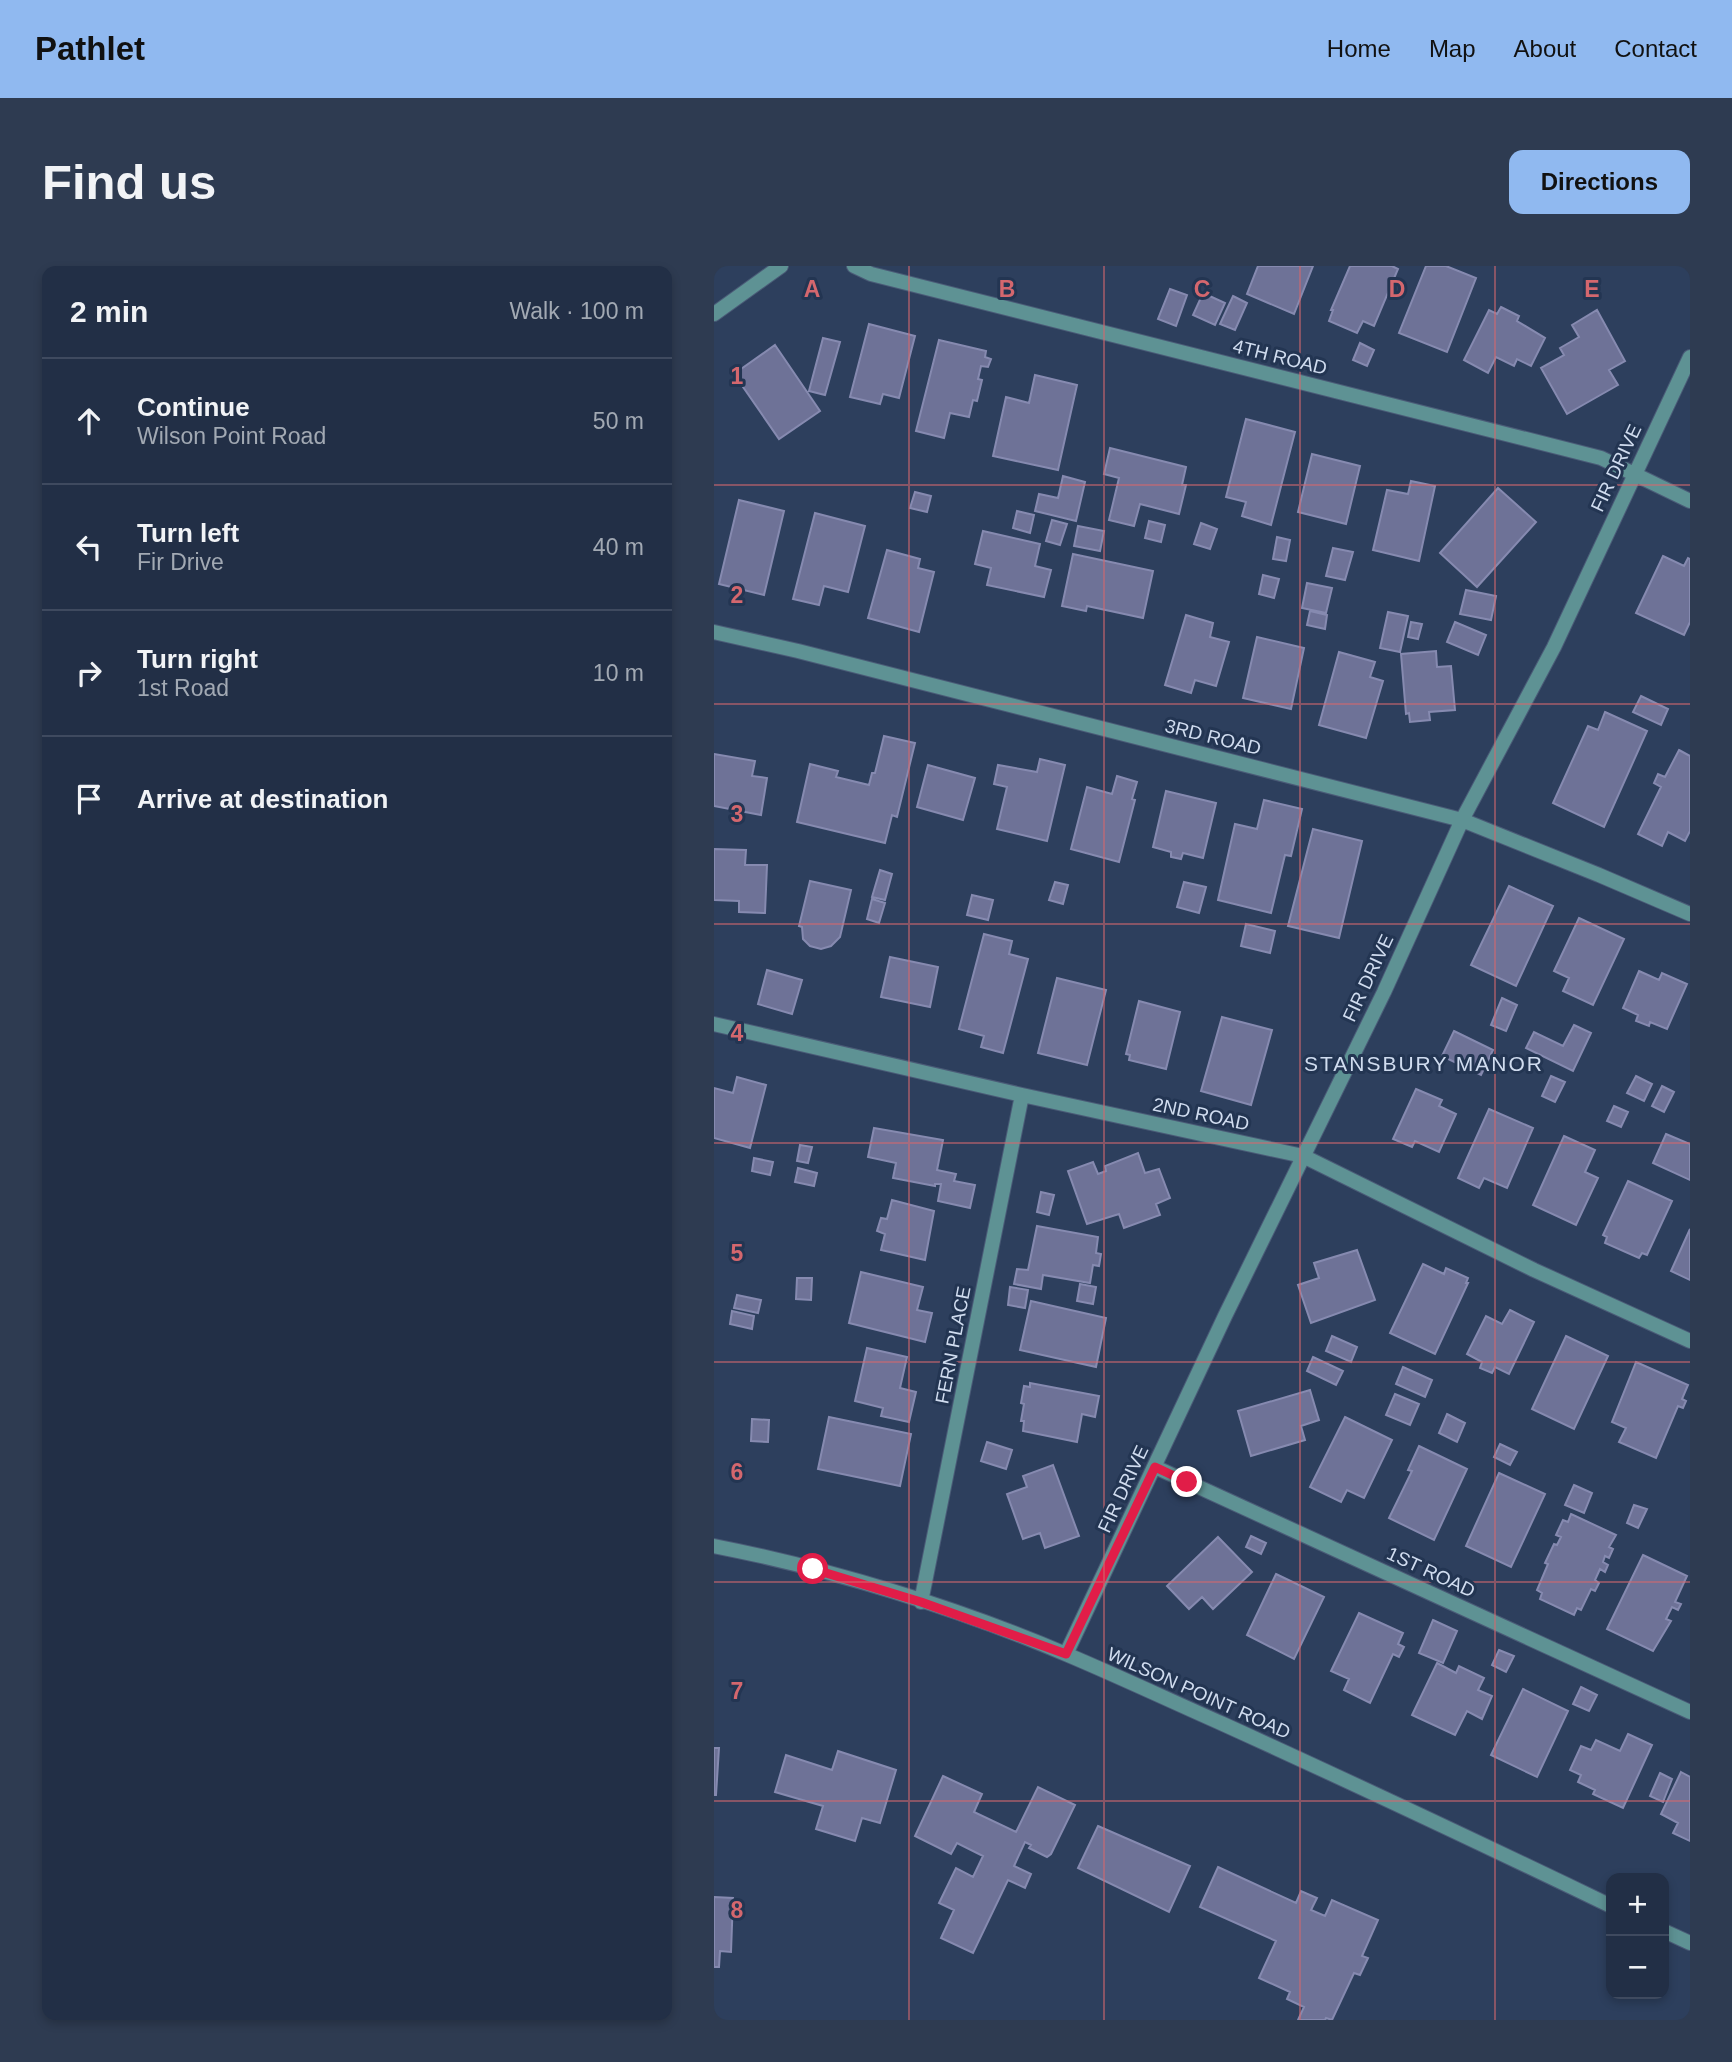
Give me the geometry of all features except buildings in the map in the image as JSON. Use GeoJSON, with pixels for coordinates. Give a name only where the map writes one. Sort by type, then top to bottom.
{"type":"FeatureCollection","features":[{"type":"Feature","properties":{"kind":"street"},"geometry":{"type":"LineString","coordinates":[[714,314],[781,266]]}},
{"type":"Feature","properties":{"kind":"street","name":"4TH ROAD"},"geometry":{"type":"LineString","coordinates":[[854,266],[885,278],[1601,458],[1690,501]]}},
{"type":"Feature","properties":{"kind":"street","name":"FIR DRIVE"},"geometry":{"type":"LineString","coordinates":[[1066,1654],[1384,992],[1462,820],[1554,646],[1690,357]]}},
{"type":"Feature","properties":{"kind":"street","name":"3RD ROAD"},"geometry":{"type":"LineString","coordinates":[[714,632],[1462,820],[1690,914]]}},
{"type":"Feature","properties":{"kind":"street","name":"2ND ROAD"},"geometry":{"type":"LineString","coordinates":[[714,1024],[1303,1156],[1534,1270],[1690,1341]]}},
{"type":"Feature","properties":{"kind":"street","name":"FERN PLACE"},"geometry":{"type":"LineString","coordinates":[[921,1602],[1022,1095]]}},
{"type":"Feature","properties":{"kind":"street","name":"1ST ROAD"},"geometry":{"type":"LineString","coordinates":[[1155,1467],[1690,1713]]}},
{"type":"Feature","properties":{"kind":"street","name":"WILSON POINT ROAD"},"geometry":{"type":"LineString","coordinates":[[714,1546],[813,1569],[921,1602],[1066,1654],[1400,1804],[1606,1904]]}},
{"type":"Feature","properties":{"kind":"street"},"geometry":{"type":"LineString","coordinates":[[1669,1933],[1690,1943]]}},
{"type":"Feature","properties":{"kind":"district","name":"STANSBURY MANOR"},"geometry":{"type":"Point","coordinates":[1424,1063]}},
{"type":"Feature","properties":{"kind":"route"},"geometry":{"type":"LineString","coordinates":[[813,1569],[921,1602],[1066,1654],[1155,1467],[1187,1482]]}}]}
